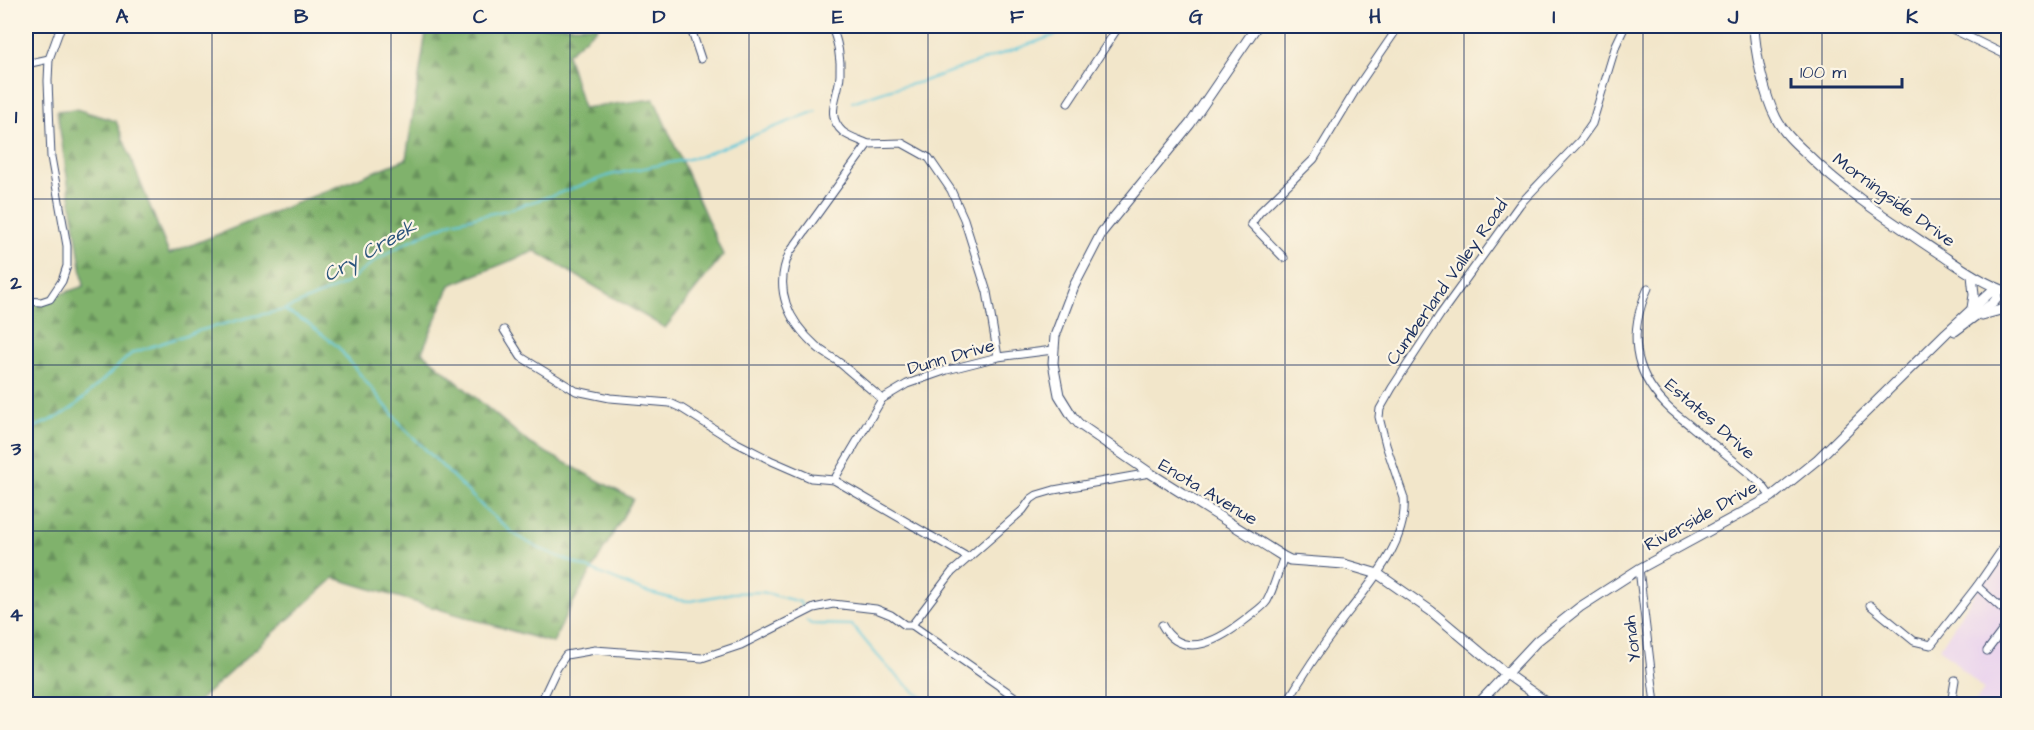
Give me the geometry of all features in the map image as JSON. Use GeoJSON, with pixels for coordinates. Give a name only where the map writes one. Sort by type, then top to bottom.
{"type":"FeatureCollection","features":[{"type":"Feature","properties":{"kind":"street"},"geometry":{"type":"LineString","coordinates":[[26,301],[41,302],[50,299],[62,281],[67,266],[67,246],[51,157],[48,81],[49,59],[61,26]]}},
{"type":"Feature","properties":{"kind":"street"},"geometry":{"type":"LineString","coordinates":[[690,26],[701,59]]}},
{"type":"Feature","properties":{"kind":"street"},"geometry":{"type":"LineString","coordinates":[[831,26],[838,43],[840,76],[833,119],[843,133],[868,144],[902,143],[929,158],[951,190],[964,219],[987,292],[998,357]]}},
{"type":"Feature","properties":{"kind":"street"},"geometry":{"type":"LineString","coordinates":[[1068,103],[1119,26]]}},
{"type":"Feature","properties":{"kind":"street"},"geometry":{"type":"LineString","coordinates":[[1150,473],[1088,430],[1072,416],[1059,395],[1053,350],[1055,336],[1074,286],[1102,232],[1190,124],[1257,26]]}},
{"type":"Feature","properties":{"kind":"street"},"geometry":{"type":"LineString","coordinates":[[1284,258],[1251,224],[1259,213],[1314,159],[1399,26]]}},
{"type":"Feature","properties":{"kind":"street","name":"Cumberland Valley Road"},"geometry":{"type":"LineString","coordinates":[[1286,705],[1307,669],[1378,574],[1402,522],[1404,498],[1386,445],[1379,417],[1380,409],[1434,324],[1520,204],[1580,141],[1592,124],[1616,45],[1625,26]]}},
{"type":"Feature","properties":{"kind":"street","name":"Morningside Drive"},"geometry":{"type":"LineString","coordinates":[[1754,26],[1759,65],[1776,118],[1788,136],[1826,173],[1894,224],[1995,288]]}},
{"type":"Feature","properties":{"kind":"street"},"geometry":{"type":"LineString","coordinates":[[1946,26],[2008,56]]}},
{"type":"Feature","properties":{"kind":"street"},"geometry":{"type":"LineString","coordinates":[[26,64],[49,59]]}},
{"type":"Feature","properties":{"kind":"street"},"geometry":{"type":"LineString","coordinates":[[868,144],[790,252],[785,262],[783,289],[786,305],[798,328],[819,349],[882,399]]}},
{"type":"Feature","properties":{"kind":"street"},"geometry":{"type":"LineString","coordinates":[[1972,275],[1974,295],[1972,309]]}},
{"type":"Feature","properties":{"kind":"street","name":"Estates Drive"},"geometry":{"type":"LineString","coordinates":[[1648,288],[1636,329],[1639,363],[1645,378],[1666,405],[1751,475],[1771,497]]}},
{"type":"Feature","properties":{"kind":"street"},"geometry":{"type":"LineString","coordinates":[[1995,288],[2008,292]]}},
{"type":"Feature","properties":{"kind":"street","name":"Riverside Drive"},"geometry":{"type":"LineString","coordinates":[[1478,705],[1505,673],[1537,641],[1580,607],[1639,569],[1771,497],[1818,459],[1995,288]]}},
{"type":"Feature","properties":{"kind":"street","name":"Riverside Drive"},"geometry":{"type":"LineString","coordinates":[[1933,348],[1994,302],[1997,298],[1995,288]]}},
{"type":"Feature","properties":{"kind":"street"},"geometry":{"type":"LineString","coordinates":[[1972,319],[2008,308]]}},
{"type":"Feature","properties":{"kind":"street"},"geometry":{"type":"LineString","coordinates":[[504,330],[521,357],[576,391],[610,398],[670,403],[772,461],[811,478],[834,480],[969,558]]}},
{"type":"Feature","properties":{"kind":"street","name":"Dunn Drive"},"geometry":{"type":"LineString","coordinates":[[834,480],[882,399],[907,384],[947,370],[998,357],[1053,350]]}},
{"type":"Feature","properties":{"kind":"street","name":"Enota Avenue"},"geometry":{"type":"LineString","coordinates":[[912,625],[952,572],[1037,495],[1150,473],[1290,560],[1344,564],[1378,574],[1431,611],[1505,673],[1549,705]]}},
{"type":"Feature","properties":{"kind":"street"},"geometry":{"type":"LineString","coordinates":[[1870,605],[1914,641],[1931,645],[2008,542]]}},
{"type":"Feature","properties":{"kind":"street"},"geometry":{"type":"LineString","coordinates":[[1162,625],[1167,634],[1180,642],[1198,646],[1207,644],[1236,627],[1266,603],[1284,557]]}},
{"type":"Feature","properties":{"kind":"street","name":"Yonah"},"geometry":{"type":"LineString","coordinates":[[1639,569],[1655,705]]}},
{"type":"Feature","properties":{"kind":"street"},"geometry":{"type":"LineString","coordinates":[[1977,586],[2008,614]]}},
{"type":"Feature","properties":{"kind":"street"},"geometry":{"type":"LineString","coordinates":[[540,705],[557,668],[566,655],[595,650],[702,658],[741,645],[814,608],[833,604],[876,609],[891,615],[904,625],[912,625],[1025,705]]}},
{"type":"Feature","properties":{"kind":"street"},"geometry":{"type":"LineString","coordinates":[[1987,651],[2008,623]]}},
{"type":"Feature","properties":{"kind":"street"},"geometry":{"type":"LineString","coordinates":[[1950,705],[1955,680]]}},
{"type":"Feature","properties":{"kind":"shaded area"},"geometry":{"type":"Polygon","coordinates":[[[2008,541],[2008,704],[1974,704],[1984,690],[1940,648],[2008,541]]]}},
{"type":"Feature","properties":{"kind":"green space"},"geometry":{"type":"Polygon","coordinates":[[[427,26],[598,26],[567,54],[583,108],[654,99],[723,255],[665,328],[535,251],[450,285],[422,352],[530,444],[633,499],[567,613],[553,643],[334,578],[195,704],[26,704],[26,306],[84,286],[57,111],[76,109],[116,121],[169,254],[406,159],[427,26]]]}},
{"type":"Feature","properties":{"kind":"waterway","name":"Cry Creek"},"geometry":{"type":"LineString","coordinates":[[852,102],[921,82],[1087,26]]}},
{"type":"Feature","properties":{"kind":"waterway","name":"Cry Creek"},"geometry":{"type":"LineString","coordinates":[[26,431],[60,416],[75,406],[132,353],[198,331],[284,310],[345,284],[375,261],[407,242],[452,222],[507,210],[610,175],[698,157],[816,111]]}},
{"type":"Feature","properties":{"kind":"waterway"},"geometry":{"type":"LineString","coordinates":[[284,310],[308,323],[337,346],[403,427],[485,509],[514,534],[538,548],[643,591],[678,600],[691,601],[733,593],[762,592],[800,602],[802,607]]}},
{"type":"Feature","properties":{"kind":"waterway"},"geometry":{"type":"LineString","coordinates":[[806,620],[811,624],[852,625],[899,678],[932,704]]}}]}
